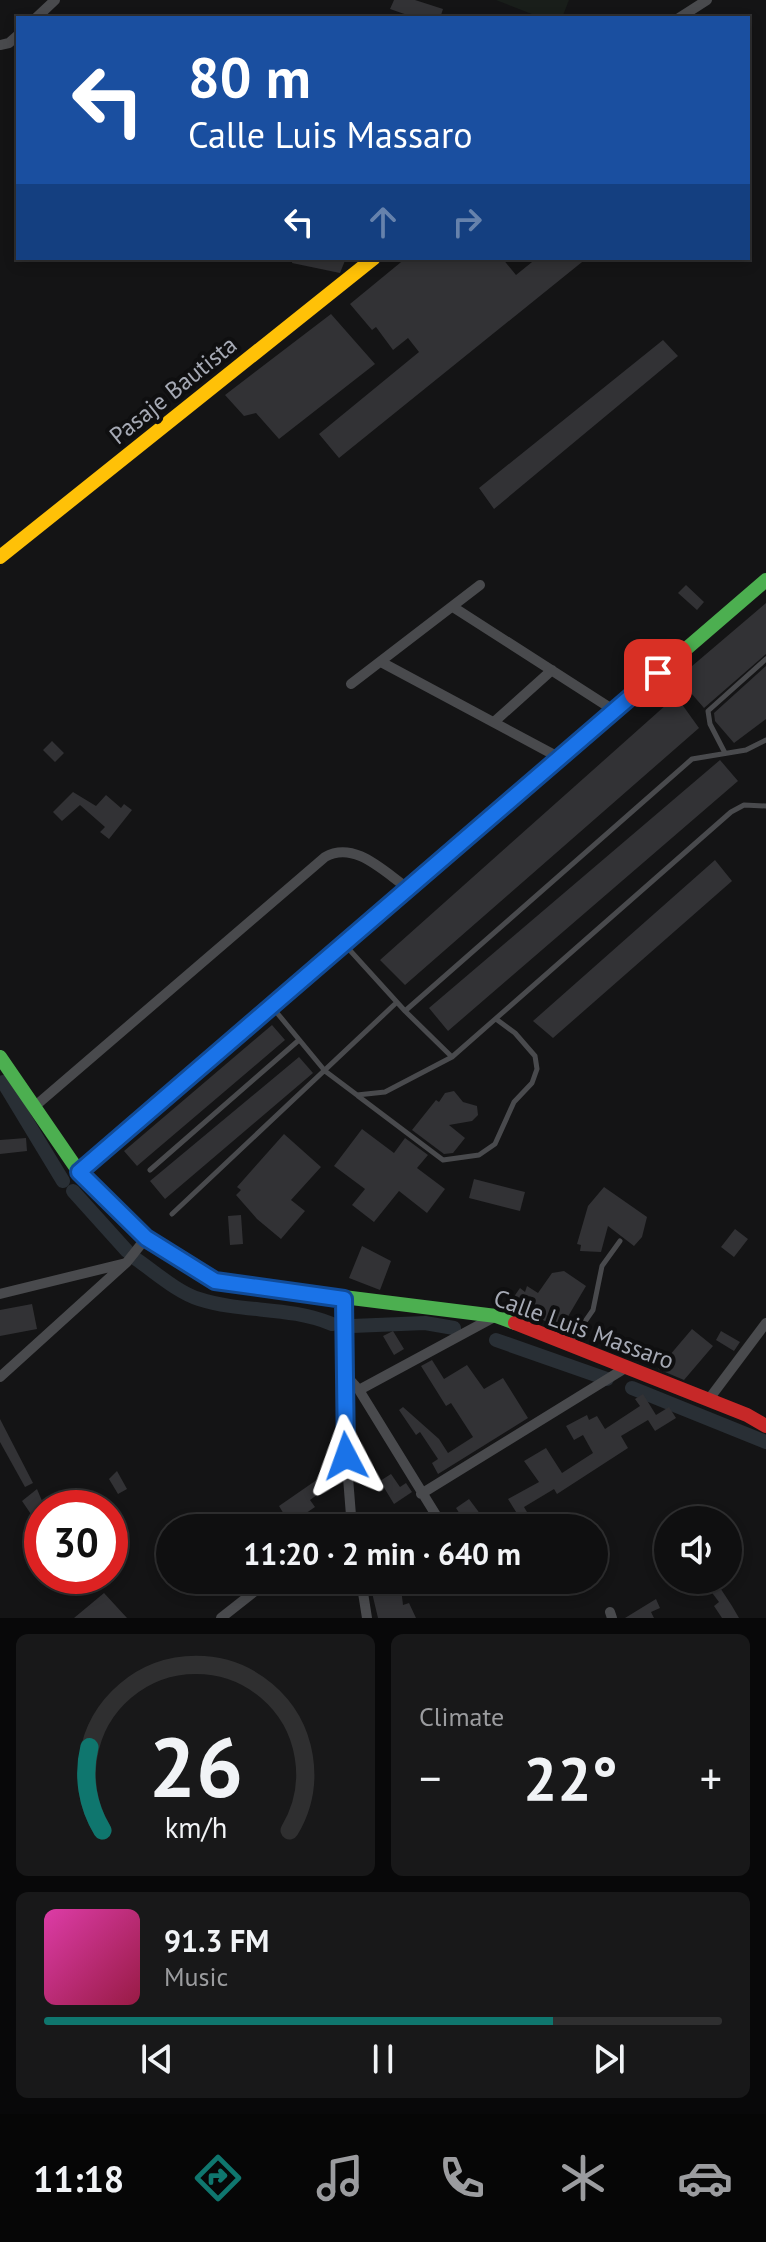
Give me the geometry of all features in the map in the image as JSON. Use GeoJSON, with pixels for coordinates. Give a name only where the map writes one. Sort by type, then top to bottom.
{"type":"FeatureCollection","features":[{"type":"Feature","properties":{"kind":"street"},"geometry":{"type":"LineString","coordinates":[[38,16],[55,0]]}},
{"type":"Feature","properties":{"kind":"street"},"geometry":{"type":"LineString","coordinates":[[682,16],[707,0]]}},
{"type":"Feature","properties":{"kind":"street","name":"Pasaje Bautista"},"geometry":{"type":"LineString","coordinates":[[0,557],[371,260]]}},
{"type":"Feature","properties":{"kind":"street"},"geometry":{"type":"LineString","coordinates":[[79,1172],[766,580]]}},
{"type":"Feature","properties":{"kind":"street"},"geometry":{"type":"LineString","coordinates":[[351,684],[480,585]]}},
{"type":"Feature","properties":{"kind":"street"},"geometry":{"type":"LineString","coordinates":[[453,607],[615,711]]}},
{"type":"Feature","properties":{"kind":"street"},"geometry":{"type":"LineString","coordinates":[[381,662],[560,758]]}},
{"type":"Feature","properties":{"kind":"street"},"geometry":{"type":"LineString","coordinates":[[494,722],[552,670]]}},
{"type":"Feature","properties":{"kind":"street"},"geometry":{"type":"LineString","coordinates":[[34,1107],[325,857],[344,849],[355,852],[409,889]]}},
{"type":"Feature","properties":{"kind":"street","name":"Calle Luis Massaro"},"geometry":{"type":"LineString","coordinates":[[0,1057],[6,1075],[34,1107],[79,1172],[146,1238],[215,1281],[496,1316],[709,1399],[766,1426]]}},
{"type":"Feature","properties":{"kind":"street"},"geometry":{"type":"LineString","coordinates":[[0,1377],[127,1262],[146,1238]]}},
{"type":"Feature","properties":{"kind":"street"},"geometry":{"type":"LineString","coordinates":[[0,1294],[127,1262]]}},
{"type":"Feature","properties":{"kind":"street"},"geometry":{"type":"LineString","coordinates":[[344,1299],[343,1372],[350,1514]]}},
{"type":"Feature","properties":{"kind":"street"},"geometry":{"type":"LineString","coordinates":[[359,1390],[496,1316]]}},
{"type":"Feature","properties":{"kind":"street"},"geometry":{"type":"LineString","coordinates":[[709,1399],[766,1323]]}},
{"type":"Feature","properties":{"kind":"street"},"geometry":{"type":"LineString","coordinates":[[421,1494],[627,1367]]}},
{"type":"Feature","properties":{"kind":"street"},"geometry":{"type":"LineString","coordinates":[[343,1372],[359,1390],[435,1514]]}},
{"type":"Feature","properties":{"kind":"street"},"geometry":{"type":"LineString","coordinates":[[221,1618],[251,1594]]}},
{"type":"Feature","properties":{"kind":"street"},"geometry":{"type":"LineString","coordinates":[[363,1594],[367,1618]]}},
{"type":"Feature","properties":{"kind":"lane"},"geometry":{"type":"LineString","coordinates":[[725,753],[710,724],[708,711],[766,659]]}},
{"type":"Feature","properties":{"kind":"lane"},"geometry":{"type":"LineString","coordinates":[[405,1011],[692,759],[746,750],[766,740]]}},
{"type":"Feature","properties":{"kind":"lane"},"geometry":{"type":"LineString","coordinates":[[357,1095],[385,1092],[452,1057],[731,812],[744,805],[766,806]]}},
{"type":"Feature","properties":{"kind":"lane"},"geometry":{"type":"LineString","coordinates":[[345,945],[396,1003],[452,1057]]}},
{"type":"Feature","properties":{"kind":"lane"},"geometry":{"type":"LineString","coordinates":[[172,1214],[396,1003]]}},
{"type":"Feature","properties":{"kind":"lane"},"geometry":{"type":"LineString","coordinates":[[273,1007],[325,1071],[443,1160],[479,1155],[495,1144],[506,1115],[532,1083],[537,1069],[528,1046],[496,1019]]}},
{"type":"Feature","properties":{"kind":"lane"},"geometry":{"type":"LineString","coordinates":[[150,1170],[299,1040]]}},
{"type":"Feature","properties":{"kind":"lane"},"geometry":{"type":"LineString","coordinates":[[570,1344],[593,1310],[602,1266],[620,1241]]}},
{"type":"Feature","properties":{"kind":"shaded area"},"geometry":{"type":"Polygon","coordinates":[[[496,0],[569,0],[563,16],[537,16],[496,0]]]}},
{"type":"Feature","properties":{"kind":"building"},"geometry":{"type":"Polygon","coordinates":[[[394,0],[415,0],[443,9],[441,16],[410,16],[390,9],[394,0]]]}},
{"type":"Feature","properties":{"kind":"building"},"geometry":{"type":"Polygon","coordinates":[[[293,260],[345,260],[340,273],[292,263],[293,260]]]}},
{"type":"Feature","properties":{"kind":"building"},"geometry":{"type":"Polygon","coordinates":[[[404,260],[504,260],[516,275],[535,260],[585,260],[339,458],[319,434],[419,352],[408,338],[393,350],[376,327],[372,330],[350,304],[404,260]]]}},
{"type":"Feature","properties":{"kind":"building"},"geometry":{"type":"Polygon","coordinates":[[[331,314],[375,364],[279,439],[256,413],[244,416],[225,395],[331,314]]]}},
{"type":"Feature","properties":{"kind":"building"},"geometry":{"type":"Polygon","coordinates":[[[663,340],[678,356],[494,509],[479,488],[663,340]]]}},
{"type":"Feature","properties":{"kind":"building"},"geometry":{"type":"Polygon","coordinates":[[[686,585],[704,602],[697,610],[678,593],[686,585]]]}},
{"type":"Feature","properties":{"kind":"building"},"geometry":{"type":"Polygon","coordinates":[[[766,603],[766,654],[704,708],[678,678],[766,603]]]}},
{"type":"Feature","properties":{"kind":"building"},"geometry":{"type":"Polygon","coordinates":[[[766,666],[766,719],[734,743],[715,721],[714,713],[766,666]]]}},
{"type":"Feature","properties":{"kind":"building"},"geometry":{"type":"Polygon","coordinates":[[[676,696],[699,728],[405,985],[380,960],[676,696]]]}},
{"type":"Feature","properties":{"kind":"building"},"geometry":{"type":"Polygon","coordinates":[[[52,741],[64,753],[55,762],[43,750],[52,741]]]}},
{"type":"Feature","properties":{"kind":"building"},"geometry":{"type":"Polygon","coordinates":[[[720,760],[738,781],[448,1031],[429,1008],[720,760]]]}},
{"type":"Feature","properties":{"kind":"building"},"geometry":{"type":"Polygon","coordinates":[[[73,792],[96,806],[106,795],[121,808],[124,804],[132,810],[109,839],[100,832],[105,827],[80,805],[62,821],[53,812],[73,792]]]}},
{"type":"Feature","properties":{"kind":"building"},"geometry":{"type":"Polygon","coordinates":[[[715,860],[732,881],[553,1038],[533,1021],[715,860]]]}},
{"type":"Feature","properties":{"kind":"building"},"geometry":{"type":"Polygon","coordinates":[[[272,1025],[285,1040],[137,1166],[124,1151],[272,1025]]]}},
{"type":"Feature","properties":{"kind":"building"},"geometry":{"type":"Polygon","coordinates":[[[299,1057],[313,1073],[165,1199],[150,1181],[299,1057]]]}},
{"type":"Feature","properties":{"kind":"building"},"geometry":{"type":"Polygon","coordinates":[[[454,1091],[463,1102],[477,1106],[478,1115],[472,1121],[449,1125],[465,1138],[453,1153],[444,1154],[412,1130],[436,1100],[439,1102],[445,1093],[454,1091]]]}},
{"type":"Feature","properties":{"kind":"building"},"geometry":{"type":"Polygon","coordinates":[[[362,1129],[394,1153],[405,1138],[428,1155],[417,1168],[445,1189],[427,1213],[399,1191],[374,1222],[352,1205],[365,1189],[334,1166],[362,1129]]]}},
{"type":"Feature","properties":{"kind":"building"},"geometry":{"type":"Polygon","coordinates":[[[284,1134],[321,1167],[291,1200],[305,1211],[281,1239],[257,1219],[236,1195],[241,1190],[237,1187],[284,1134]]]}},
{"type":"Feature","properties":{"kind":"building"},"geometry":{"type":"Polygon","coordinates":[[[26,1138],[27,1151],[0,1154],[0,1140],[26,1138]]]}},
{"type":"Feature","properties":{"kind":"building"},"geometry":{"type":"Polygon","coordinates":[[[474,1179],[525,1192],[520,1211],[469,1198],[474,1179]]]}},
{"type":"Feature","properties":{"kind":"building"},"geometry":{"type":"Polygon","coordinates":[[[604,1187],[647,1217],[642,1237],[634,1246],[608,1226],[601,1252],[580,1251],[581,1245],[577,1244],[588,1206],[604,1187]]]}},
{"type":"Feature","properties":{"kind":"building"},"geometry":{"type":"Polygon","coordinates":[[[241,1215],[243,1244],[230,1245],[228,1216],[241,1215]]]}},
{"type":"Feature","properties":{"kind":"building"},"geometry":{"type":"Polygon","coordinates":[[[735,1229],[748,1239],[734,1257],[721,1247],[735,1229]]]}},
{"type":"Feature","properties":{"kind":"building"},"geometry":{"type":"Polygon","coordinates":[[[362,1246],[391,1261],[380,1290],[349,1278],[362,1246]]]}},
{"type":"Feature","properties":{"kind":"building"},"geometry":{"type":"Polygon","coordinates":[[[564,1271],[586,1286],[560,1330],[511,1301],[520,1288],[525,1292],[527,1286],[538,1293],[552,1273],[564,1271]]]}},
{"type":"Feature","properties":{"kind":"building"},"geometry":{"type":"Polygon","coordinates":[[[32,1304],[37,1329],[0,1336],[0,1310],[32,1304]]]}},
{"type":"Feature","properties":{"kind":"building"},"geometry":{"type":"Polygon","coordinates":[[[692,1329],[713,1346],[684,1380],[658,1369],[692,1329]]]}},
{"type":"Feature","properties":{"kind":"building"},"geometry":{"type":"Polygon","coordinates":[[[393,1331],[404,1349],[394,1355],[383,1336],[393,1331]]]}},
{"type":"Feature","properties":{"kind":"building"},"geometry":{"type":"Polygon","coordinates":[[[721,1331],[740,1342],[734,1351],[716,1340],[721,1331]]]}},
{"type":"Feature","properties":{"kind":"building"},"geometry":{"type":"Polygon","coordinates":[[[432,1360],[444,1379],[467,1365],[484,1389],[503,1378],[528,1418],[438,1474],[432,1463],[438,1459],[420,1432],[416,1435],[399,1410],[403,1407],[439,1439],[448,1453],[473,1437],[451,1403],[446,1406],[421,1366],[432,1360]]]}},
{"type":"Feature","properties":{"kind":"building"},"geometry":{"type":"Polygon","coordinates":[[[643,1394],[656,1415],[669,1407],[676,1418],[655,1431],[648,1420],[621,1436],[628,1448],[557,1494],[554,1489],[524,1507],[528,1514],[517,1514],[508,1499],[539,1482],[524,1461],[546,1448],[562,1473],[593,1453],[583,1435],[574,1440],[566,1426],[587,1415],[589,1420],[597,1416],[605,1429],[640,1406],[635,1399],[643,1394]]]}},
{"type":"Feature","properties":{"kind":"building"},"geometry":{"type":"Polygon","coordinates":[[[0,1419],[33,1483],[25,1487],[0,1442],[0,1419]]]}},
{"type":"Feature","properties":{"kind":"building"},"geometry":{"type":"Polygon","coordinates":[[[117,1471],[127,1489],[116,1490],[109,1479],[117,1471]]]}},
{"type":"Feature","properties":{"kind":"building"},"geometry":{"type":"Polygon","coordinates":[[[391,1474],[400,1487],[406,1483],[412,1492],[394,1504],[380,1481],[391,1474]]]}},
{"type":"Feature","properties":{"kind":"building"},"geometry":{"type":"Polygon","coordinates":[[[318,1479],[325,1489],[310,1500],[315,1507],[305,1514],[284,1514],[279,1506],[318,1479]]]}},
{"type":"Feature","properties":{"kind":"building"},"geometry":{"type":"Polygon","coordinates":[[[469,1499],[480,1514],[460,1514],[456,1508],[469,1499]]]}},
{"type":"Feature","properties":{"kind":"building"},"geometry":{"type":"Polygon","coordinates":[[[105,1594],[127,1618],[74,1618],[105,1594]]]}},
{"type":"Feature","properties":{"kind":"building"},"geometry":{"type":"Polygon","coordinates":[[[372,1594],[402,1594],[403,1605],[409,1603],[416,1618],[378,1618],[372,1594]]]}},
{"type":"Feature","properties":{"kind":"building"},"geometry":{"type":"Polygon","coordinates":[[[713,1594],[724,1594],[739,1618],[722,1618],[714,1606],[719,1602],[713,1594]]]}},
{"type":"Feature","properties":{"kind":"building"},"geometry":{"type":"Polygon","coordinates":[[[656,1599],[660,1608],[651,1612],[654,1618],[625,1618],[656,1599]]]}},
{"type":"Feature","properties":{"kind":"waterway"},"geometry":{"type":"LineString","coordinates":[[3,1082],[63,1181]]}},
{"type":"Feature","properties":{"kind":"waterway"},"geometry":{"type":"LineString","coordinates":[[73,1191],[127,1251]]}},
{"type":"Feature","properties":{"kind":"waterway"},"geometry":{"type":"LineString","coordinates":[[136,1259],[174,1287],[199,1299],[299,1314],[332,1324]]}},
{"type":"Feature","properties":{"kind":"waterway"},"geometry":{"type":"LineString","coordinates":[[352,1326],[425,1323],[454,1328]]}},
{"type":"Feature","properties":{"kind":"waterway"},"geometry":{"type":"LineString","coordinates":[[496,1340],[607,1379]]}},
{"type":"Feature","properties":{"kind":"waterway"},"geometry":{"type":"LineString","coordinates":[[632,1388],[766,1442]]}},
{"type":"Feature","properties":{"kind":"traffic: fast"},"geometry":{"type":"LineString","coordinates":[[79,1172],[766,580]]}},
{"type":"Feature","properties":{"kind":"traffic: fast"},"geometry":{"type":"LineString","coordinates":[[0,1057],[79,1172],[146,1238],[215,1281],[496,1316],[515,1323]]}},
{"type":"Feature","properties":{"kind":"traffic: slow"},"geometry":{"type":"LineString","coordinates":[[0,557],[371,260]]}},
{"type":"Feature","properties":{"kind":"traffic: jam"},"geometry":{"type":"LineString","coordinates":[[515,1323],[747,1415],[766,1426]]}},
{"type":"Feature","properties":{"kind":"route"},"geometry":{"type":"LineString","coordinates":[[346,1456],[342,1349],[344,1299],[215,1281],[146,1238],[79,1172],[658,673]]}}]}
